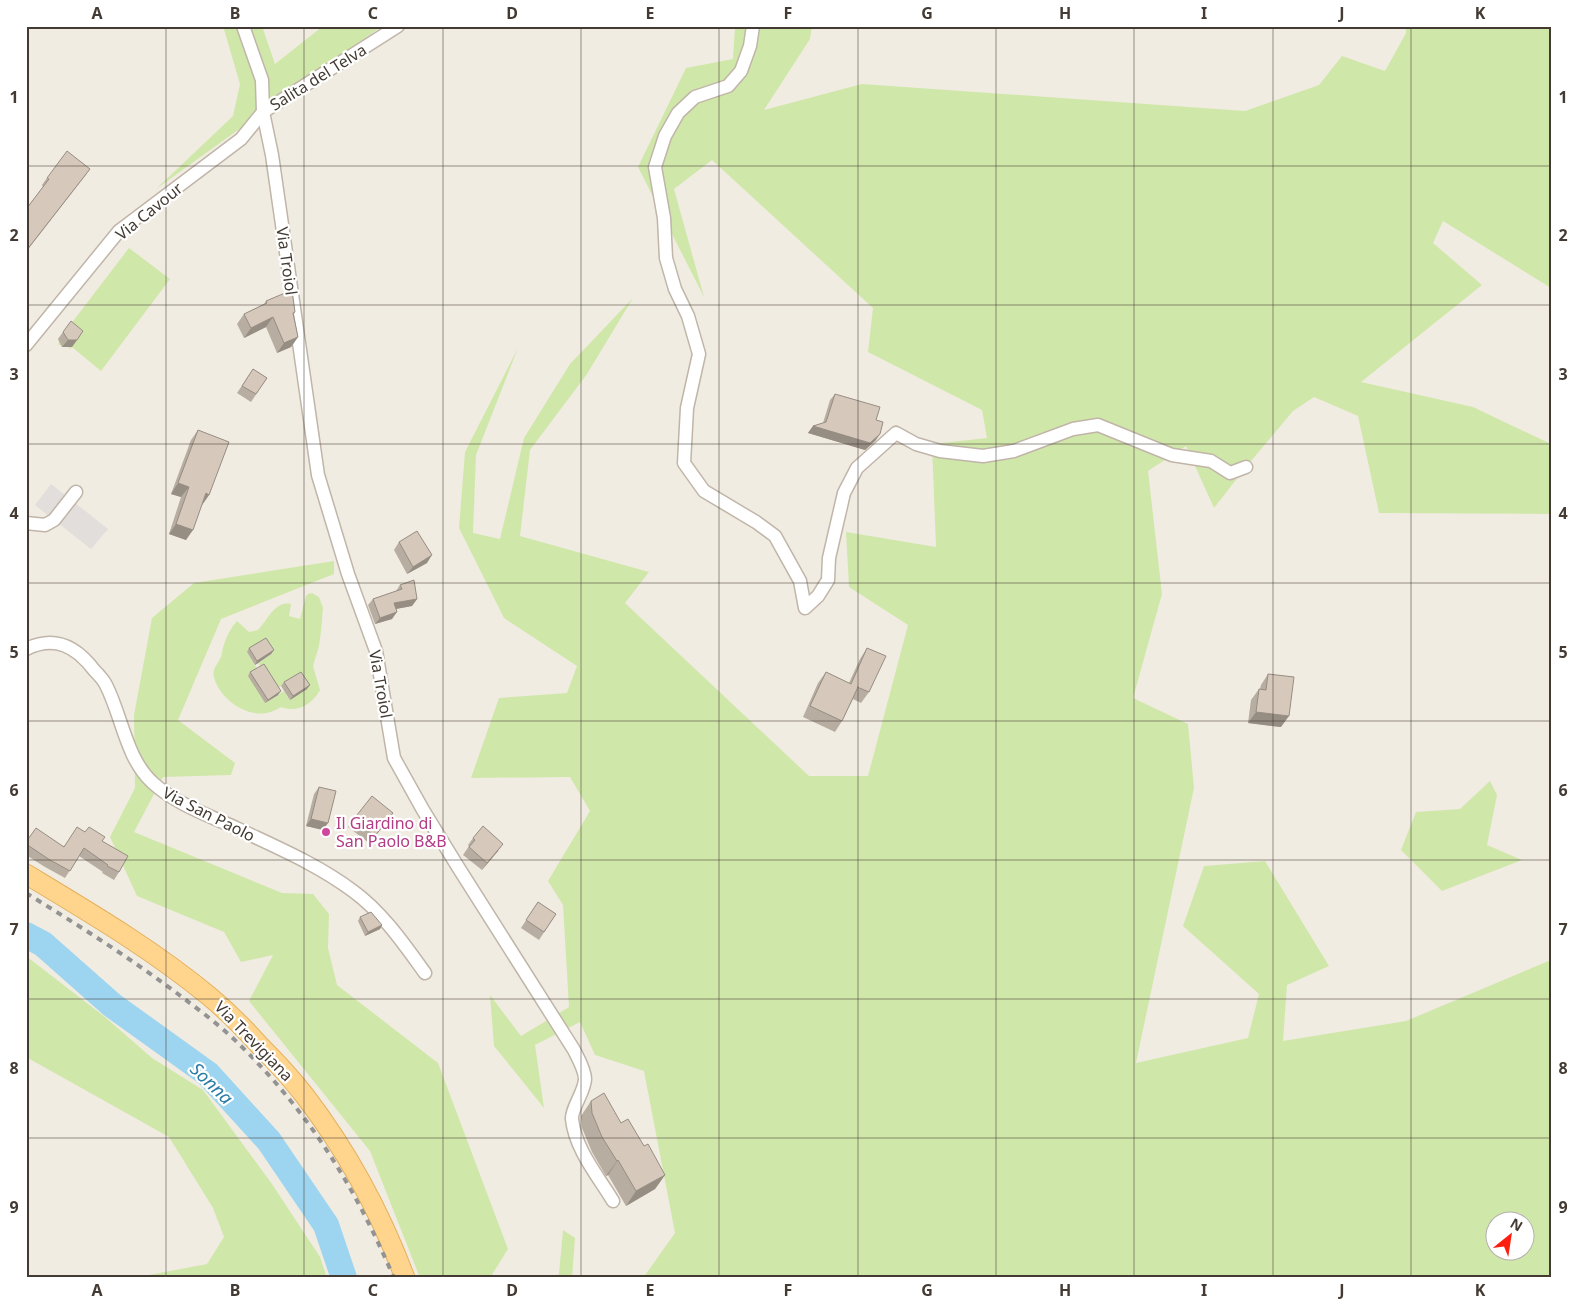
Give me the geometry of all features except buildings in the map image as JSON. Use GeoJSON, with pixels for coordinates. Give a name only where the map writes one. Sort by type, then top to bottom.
{"type":"FeatureCollection","features":[{"type":"Feature","properties":{"kind":"main road","name":"Via Trevigiana"},"geometry":{"type":"LineString","coordinates":[[26,874],[182,974],[210,996],[285,1072],[322,1120],[349,1162],[382,1222],[405,1278]]}},
{"type":"Feature","properties":{"kind":"street","name":"Via Troiol"},"geometry":{"type":"LineString","coordinates":[[242,26],[262,80],[262,112],[272,155],[318,475],[348,574],[376,650],[394,758],[422,810],[452,859],[574,1050],[585,1077],[583,1090],[571,1116],[580,1147],[613,1201]]}},
{"type":"Feature","properties":{"kind":"street","name":"Salita del Telva"},"geometry":{"type":"LineString","coordinates":[[262,112],[398,26]]}},
{"type":"Feature","properties":{"kind":"street"},"geometry":{"type":"LineString","coordinates":[[753,26],[750,46],[741,71],[728,86],[695,97],[678,113],[665,136],[655,167],[664,218],[666,258],[675,289],[688,316],[699,354],[687,408],[684,463],[704,491],[756,522],[775,536],[800,581],[805,608],[818,596],[828,580],[829,558],[844,493],[857,468],[896,433],[916,444],[940,451],[983,456],[1014,451],[1073,429],[1098,425],[1172,455],[1211,462],[1230,473],[1246,467]]}},
{"type":"Feature","properties":{"kind":"street","name":"Via Cavour"},"geometry":{"type":"LineString","coordinates":[[26,345],[119,232],[241,140],[262,112]]}},
{"type":"Feature","properties":{"kind":"street"},"geometry":{"type":"LineString","coordinates":[[26,523],[45,525],[54,520],[76,492]]}},
{"type":"Feature","properties":{"kind":"street","name":"Via San Paolo"},"geometry":{"type":"LineString","coordinates":[[26,649],[38,643],[53,642],[68,647],[84,657],[105,683],[141,771],[154,784],[176,799],[320,868],[354,892],[387,923],[425,973]]}},
{"type":"Feature","properties":{"kind":"green space"},"geometry":{"type":"Polygon","coordinates":[[[223,26],[262,26],[275,64],[323,26],[382,26],[156,189],[233,116],[240,84],[223,26]]]}},
{"type":"Feature","properties":{"kind":"green space"},"geometry":{"type":"Polygon","coordinates":[[[735,26],[812,26],[810,39],[764,110],[862,84],[1245,111],[1319,85],[1342,56],[1385,71],[1406,33],[1406,26],[1551,26],[1551,288],[1443,221],[1433,243],[1482,285],[1361,382],[1473,407],[1551,444],[1550,514],[1379,513],[1358,416],[1314,397],[1293,411],[1214,508],[1186,446],[1148,471],[1162,594],[1133,698],[1188,724],[1194,788],[1136,1063],[1248,1038],[1259,994],[1183,926],[1204,866],[1265,861],[1329,966],[1287,985],[1283,1041],[1406,1021],[1551,960],[1551,1278],[643,1278],[675,1233],[644,1071],[595,1055],[580,1022],[535,1045],[544,1108],[494,1046],[490,995],[521,1036],[569,1007],[563,905],[548,881],[590,811],[570,777],[471,778],[499,698],[567,693],[577,666],[504,618],[459,528],[465,452],[518,348],[476,455],[473,533],[500,539],[524,438],[570,364],[633,298],[587,374],[530,450],[520,536],[649,572],[625,603],[809,776],[868,776],[908,625],[849,587],[846,532],[936,547],[932,444],[987,438],[982,410],[868,352],[873,308],[712,160],[674,189],[704,297],[638,167],[686,68],[733,59],[735,26]]]}},
{"type":"Feature","properties":{"kind":"green space"},"geometry":{"type":"Polygon","coordinates":[[[129,248],[170,279],[101,371],[72,347],[70,349],[67,346],[63,347],[58,344],[58,339],[129,248]]]}},
{"type":"Feature","properties":{"kind":"green space"},"geometry":{"type":"Polygon","coordinates":[[[334,561],[334,574],[221,619],[178,720],[235,763],[231,775],[163,777],[134,832],[282,893],[313,894],[329,914],[328,948],[337,985],[438,1063],[508,1249],[490,1278],[420,1278],[370,1151],[249,1001],[273,955],[241,962],[224,932],[137,896],[110,837],[135,788],[134,715],[152,618],[194,583],[334,561]]]}},
{"type":"Feature","properties":{"kind":"green space"},"geometry":{"type":"Polygon","coordinates":[[[312,593],[319,597],[323,608],[319,646],[313,666],[320,690],[317,695],[304,706],[293,709],[281,707],[267,713],[250,712],[227,699],[217,685],[214,672],[225,640],[232,627],[237,621],[249,632],[258,630],[276,608],[285,604],[291,604],[289,616],[300,619],[308,594],[312,593]],[[247,652],[258,670],[265,703],[284,691],[290,700],[298,675],[275,690],[258,663],[271,654],[247,652]]]}},
{"type":"Feature","properties":{"kind":"green space"},"geometry":{"type":"Polygon","coordinates":[[[1490,781],[1497,795],[1487,845],[1522,860],[1442,891],[1401,850],[1416,812],[1460,809],[1490,781]]]}},
{"type":"Feature","properties":{"kind":"green space"},"geometry":{"type":"Polygon","coordinates":[[[26,956],[105,1017],[152,1058],[203,1090],[272,1184],[320,1257],[327,1278],[133,1278],[207,1264],[224,1237],[213,1208],[169,1137],[26,1057],[26,956]]]}},
{"type":"Feature","properties":{"kind":"green space"},"geometry":{"type":"Polygon","coordinates":[[[563,1230],[575,1238],[572,1278],[551,1278],[559,1274],[563,1230]]]}},
{"type":"Feature","properties":{"kind":"shaded area"},"geometry":{"type":"Polygon","coordinates":[[[51,484],[108,529],[91,549],[35,505],[51,484]]]}},
{"type":"Feature","properties":{"kind":"waterway","name":"Sonna"},"geometry":{"type":"LineString","coordinates":[[26,935],[43,944],[112,1005],[208,1074],[269,1141],[326,1225],[344,1278]]}},
{"type":"Feature","properties":{"kind":"railway"},"geometry":{"type":"LineString","coordinates":[[26,893],[104,942],[178,994],[225,1031],[265,1071],[310,1125],[329,1154],[363,1213],[394,1278]]}},
{"type":"Feature","properties":{"kind":"place","name":"Il Giardino di San Paolo B&B"},"geometry":{"type":"Point","coordinates":[326,832]}}]}
